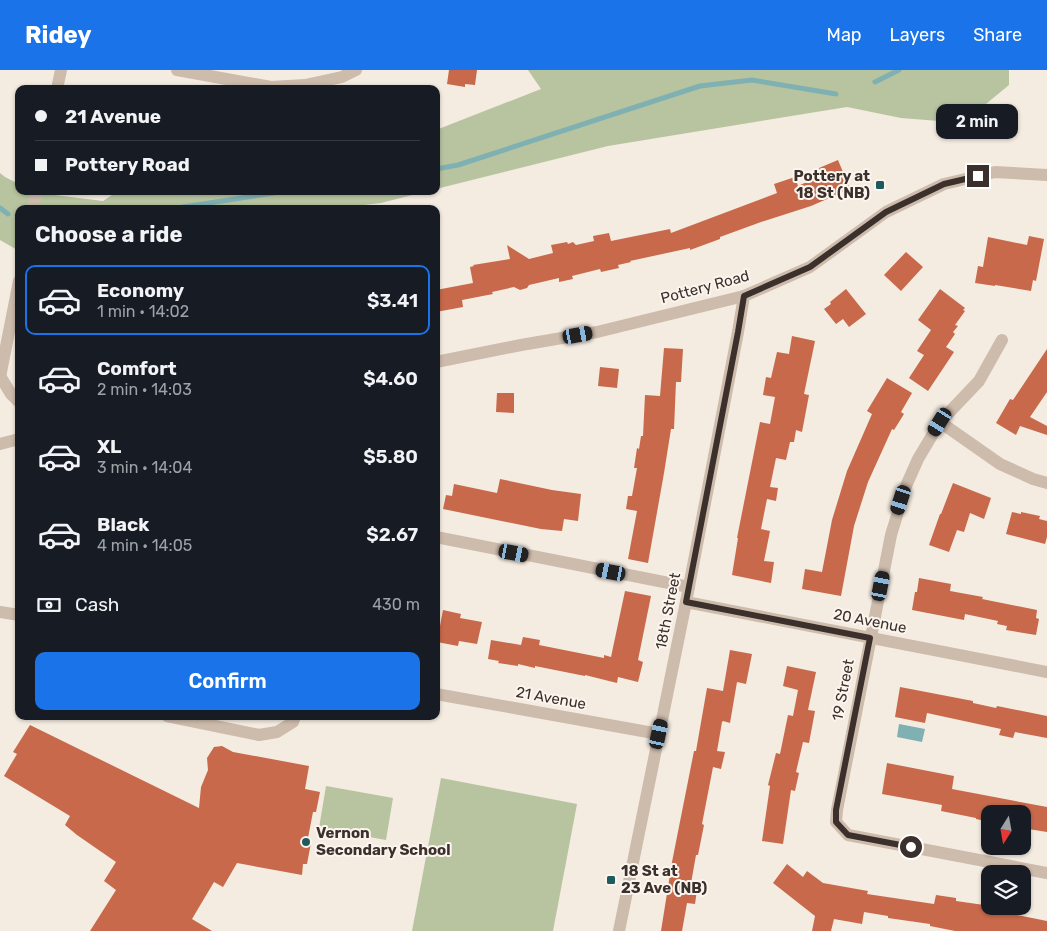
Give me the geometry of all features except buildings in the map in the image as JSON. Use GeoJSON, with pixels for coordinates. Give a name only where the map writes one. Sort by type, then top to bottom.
{"type":"FeatureCollection","features":[{"type":"Feature","properties":{"kind":"street"},"geometry":{"type":"LineString","coordinates":[[58,85],[61,70]]}},
{"type":"Feature","properties":{"kind":"street"},"geometry":{"type":"LineString","coordinates":[[177,70],[260,85]]}},
{"type":"Feature","properties":{"kind":"street"},"geometry":{"type":"LineString","coordinates":[[305,85],[342,77],[356,70]]}},
{"type":"Feature","properties":{"kind":"street","name":"Pottery Road"},"geometry":{"type":"LineString","coordinates":[[440,361],[597,332],[744,296],[810,267],[886,212],[944,184],[995,172],[1047,175]]}},
{"type":"Feature","properties":{"kind":"street","name":"18th Street"},"geometry":{"type":"LineString","coordinates":[[619,931],[689,587],[744,296]]}},
{"type":"Feature","properties":{"kind":"street"},"geometry":{"type":"LineString","coordinates":[[15,301],[0,376],[15,398]]}},
{"type":"Feature","properties":{"kind":"street","name":"19 Street"},"geometry":{"type":"LineString","coordinates":[[1002,340],[979,381],[940,422],[918,459],[906,486],[891,535],[836,810],[836,822],[848,835],[1047,873]]}},
{"type":"Feature","properties":{"kind":"street"},"geometry":{"type":"LineString","coordinates":[[940,422],[1000,464],[1033,479],[1047,483]]}},
{"type":"Feature","properties":{"kind":"street"},"geometry":{"type":"LineString","coordinates":[[0,444],[15,441]]}},
{"type":"Feature","properties":{"kind":"street"},"geometry":{"type":"LineString","coordinates":[[440,539],[689,587]]}},
{"type":"Feature","properties":{"kind":"street","name":"20 Avenue"},"geometry":{"type":"LineString","coordinates":[[686,602],[1047,672]]}},
{"type":"Feature","properties":{"kind":"street"},"geometry":{"type":"LineString","coordinates":[[0,612],[15,614]]}},
{"type":"Feature","properties":{"kind":"street","name":"21 Avenue"},"geometry":{"type":"LineString","coordinates":[[440,695],[659,734]]}},
{"type":"Feature","properties":{"kind":"street"},"geometry":{"type":"LineString","coordinates":[[187,720],[259,734],[277,732],[294,720]]}},
{"type":"Feature","properties":{"kind":"green space"},"geometry":{"type":"Polygon","coordinates":[[[528,70],[1009,70],[1009,85],[975,113],[939,121],[901,118],[847,107],[608,146],[440,188],[440,128],[541,89],[528,70]]]}},
{"type":"Feature","properties":{"kind":"green space"},"geometry":{"type":"Polygon","coordinates":[[[0,173],[15,182],[15,195],[55,195],[103,201],[112,195],[412,195],[364,205],[15,205],[15,249],[0,240],[0,173]]]}},
{"type":"Feature","properties":{"kind":"green space"},"geometry":{"type":"Polygon","coordinates":[[[441,778],[577,804],[553,931],[412,931],[441,778]]]}},
{"type":"Feature","properties":{"kind":"green space"},"geometry":{"type":"Polygon","coordinates":[[[326,786],[393,798],[386,840],[319,828],[326,786]]]}},
{"type":"Feature","properties":{"kind":"water"},"geometry":{"type":"Polygon","coordinates":[[[899,724],[925,729],[922,742],[897,737],[899,724]]]}},
{"type":"Feature","properties":{"kind":"waterway"},"geometry":{"type":"LineString","coordinates":[[875,82],[899,70]]}},
{"type":"Feature","properties":{"kind":"waterway"},"geometry":{"type":"LineString","coordinates":[[440,168],[458,165],[700,86],[752,80],[836,94]]}},
{"type":"Feature","properties":{"kind":"waterway"},"geometry":{"type":"LineString","coordinates":[[196,205],[260,195]]}},
{"type":"Feature","properties":{"kind":"waterway"},"geometry":{"type":"LineString","coordinates":[[0,208],[8,214]]}},
{"type":"Feature","properties":{"kind":"place","name":"Pottery at 18 St (NB)"},"geometry":{"type":"Point","coordinates":[880,185]}},
{"type":"Feature","properties":{"kind":"place","name":"Vernon Secondary School"},"geometry":{"type":"Point","coordinates":[306,842]}},
{"type":"Feature","properties":{"kind":"place","name":"18 St at 23 Ave (NB)"},"geometry":{"type":"Point","coordinates":[611,880]}},
{"type":"Feature","properties":{"kind":"route"},"geometry":{"type":"LineString","coordinates":[[911,847],[848,835],[836,822],[836,810],[870,638],[686,602],[744,296],[810,267],[886,212],[944,184],[978,176]]}}]}
